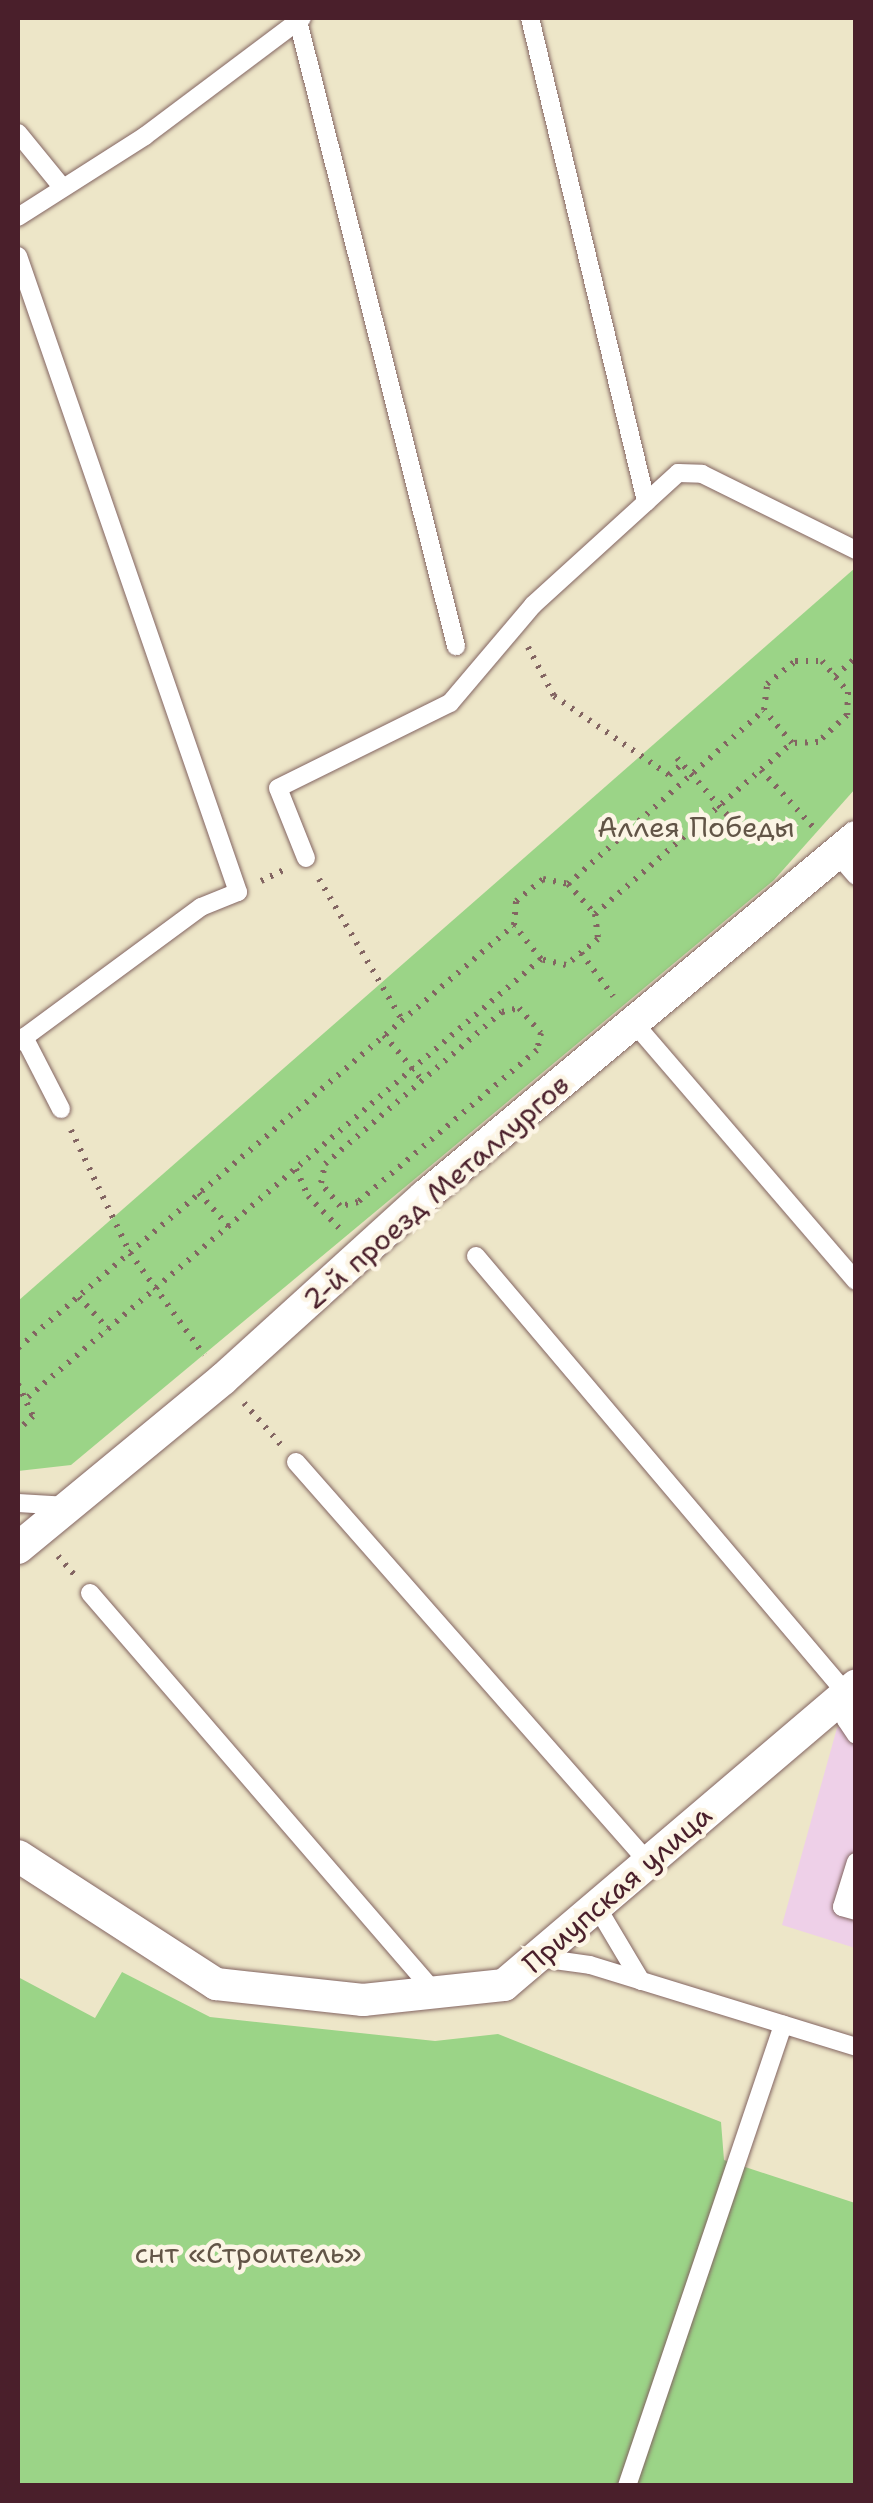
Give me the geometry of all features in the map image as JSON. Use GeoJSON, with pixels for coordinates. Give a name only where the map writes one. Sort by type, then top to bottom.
{"type":"FeatureCollection","features":[{"type":"Feature","properties":{"kind":"street","name":"2-й проезд Металлургов"},"geometry":{"type":"LineString","coordinates":[[27,1540],[222,1379],[369,1247],[634,1023],[849,856]]}},
{"type":"Feature","properties":{"kind":"street","name":"Приупская улица"},"geometry":{"type":"LineString","coordinates":[[18,1856],[216,1984],[363,2000],[437,1995],[504,1984],[540,1958],[647,1861],[851,1689]]}},
{"type":"Feature","properties":{"kind":"lane"},"geometry":{"type":"LineString","coordinates":[[530,18],[646,502]]}},
{"type":"Feature","properties":{"kind":"lane"},"geometry":{"type":"LineString","coordinates":[[18,217],[145,136],[300,19],[456,646]]}},
{"type":"Feature","properties":{"kind":"lane"},"geometry":{"type":"LineString","coordinates":[[18,134],[62,187]]}},
{"type":"Feature","properties":{"kind":"lane"},"geometry":{"type":"LineString","coordinates":[[18,256],[238,892],[201,906],[21,1040],[62,1109]]}},
{"type":"Feature","properties":{"kind":"lane"},"geometry":{"type":"LineString","coordinates":[[306,858],[278,788],[450,704],[516,625],[678,473],[702,474],[856,550]]}},
{"type":"Feature","properties":{"kind":"lane"},"geometry":{"type":"LineString","coordinates":[[634,1023],[856,1281]]}},
{"type":"Feature","properties":{"kind":"lane"},"geometry":{"type":"LineString","coordinates":[[476,1256],[851,1689],[846,1720],[856,1735]]}},
{"type":"Feature","properties":{"kind":"lane"},"geometry":{"type":"LineString","coordinates":[[296,1462],[647,1861]]}},
{"type":"Feature","properties":{"kind":"lane"},"geometry":{"type":"LineString","coordinates":[[18,1503],[69,1506]]}},
{"type":"Feature","properties":{"kind":"lane"},"geometry":{"type":"LineString","coordinates":[[90,1593],[437,1995]]}},
{"type":"Feature","properties":{"kind":"lane"},"geometry":{"type":"LineString","coordinates":[[856,1862],[842,1907],[856,1911]]}},
{"type":"Feature","properties":{"kind":"lane"},"geometry":{"type":"LineString","coordinates":[[597,1906],[641,1982]]}},
{"type":"Feature","properties":{"kind":"lane"},"geometry":{"type":"LineString","coordinates":[[540,1958],[641,1982],[856,2047]]}},
{"type":"Feature","properties":{"kind":"lane"},"geometry":{"type":"LineString","coordinates":[[628,2486],[783,2025]]}},
{"type":"Feature","properties":{"kind":"path"},"geometry":{"type":"LineString","coordinates":[[516,625],[554,696],[670,776],[680,760],[729,817]]}},
{"type":"Feature","properties":{"kind":"path"},"geometry":{"type":"LineString","coordinates":[[835,676],[856,658]]}},
{"type":"Feature","properties":{"kind":"path"},"geometry":{"type":"LineString","coordinates":[[568,884],[764,710],[767,684],[795,661],[822,662],[835,676],[848,692],[847,716],[818,742],[792,743],[595,914]]}},
{"type":"Feature","properties":{"kind":"path"},"geometry":{"type":"LineString","coordinates":[[764,710],[792,743]]}},
{"type":"Feature","properties":{"kind":"path"},"geometry":{"type":"LineString","coordinates":[[761,770],[849,856]]}},
{"type":"Feature","properties":{"kind":"path"},"geometry":{"type":"LineString","coordinates":[[306,858],[402,1020]]}},
{"type":"Feature","properties":{"kind":"path"},"geometry":{"type":"LineString","coordinates":[[543,879],[568,884],[595,914],[598,940],[566,965],[541,959],[514,925],[516,901],[543,879]]}},
{"type":"Feature","properties":{"kind":"path"},"geometry":{"type":"LineString","coordinates":[[18,1348],[514,925]]}},
{"type":"Feature","properties":{"kind":"path"},"geometry":{"type":"LineString","coordinates":[[581,953],[634,1023]]}},
{"type":"Feature","properties":{"kind":"path"},"geometry":{"type":"LineString","coordinates":[[28,1397],[541,959]]}},
{"type":"Feature","properties":{"kind":"path"},"geometry":{"type":"LineString","coordinates":[[519,1008],[541,1033],[537,1050],[358,1202],[340,1206],[321,1184],[325,1164],[483,1028],[519,1008]]}},
{"type":"Feature","properties":{"kind":"path"},"geometry":{"type":"LineString","coordinates":[[474,1017],[483,1028]]}},
{"type":"Feature","properties":{"kind":"path"},"geometry":{"type":"LineString","coordinates":[[384,1036],[422,1081]]}},
{"type":"Feature","properties":{"kind":"path"},"geometry":{"type":"LineString","coordinates":[[380,1097],[390,1108]]}},
{"type":"Feature","properties":{"kind":"path"},"geometry":{"type":"LineString","coordinates":[[62,1109],[152,1291],[222,1379],[296,1462]]}},
{"type":"Feature","properties":{"kind":"path"},"geometry":{"type":"LineString","coordinates":[[296,1169],[332,1224],[369,1247]]}},
{"type":"Feature","properties":{"kind":"path"},"geometry":{"type":"LineString","coordinates":[[199,1194],[228,1226]]}},
{"type":"Feature","properties":{"kind":"path"},"geometry":{"type":"LineString","coordinates":[[79,1296],[108,1329]]}},
{"type":"Feature","properties":{"kind":"path"},"geometry":{"type":"LineString","coordinates":[[18,1384],[28,1397],[34,1416],[18,1430]]}},
{"type":"Feature","properties":{"kind":"path"},"geometry":{"type":"LineString","coordinates":[[27,1540],[90,1593]]}},
{"type":"Feature","properties":{"kind":"shaded area"},"geometry":{"type":"Polygon","coordinates":[[[855,1713],[855,1948],[782,1925],[837,1728],[855,1713]]]}},
{"type":"Feature","properties":{"kind":"green space","name":"Аллея Победы"},"geometry":{"type":"Polygon","coordinates":[[[855,568],[855,789],[774,880],[71,1465],[18,1471],[18,1301],[855,568]]]}},
{"type":"Feature","properties":{"kind":"green space","name":"снт «Строитель»"},"geometry":{"type":"Polygon","coordinates":[[[122,1972],[210,2017],[435,2041],[498,2034],[721,2122],[724,2160],[855,2203],[855,2485],[18,2485],[18,1977],[95,2018],[122,1972]]]}}]}
